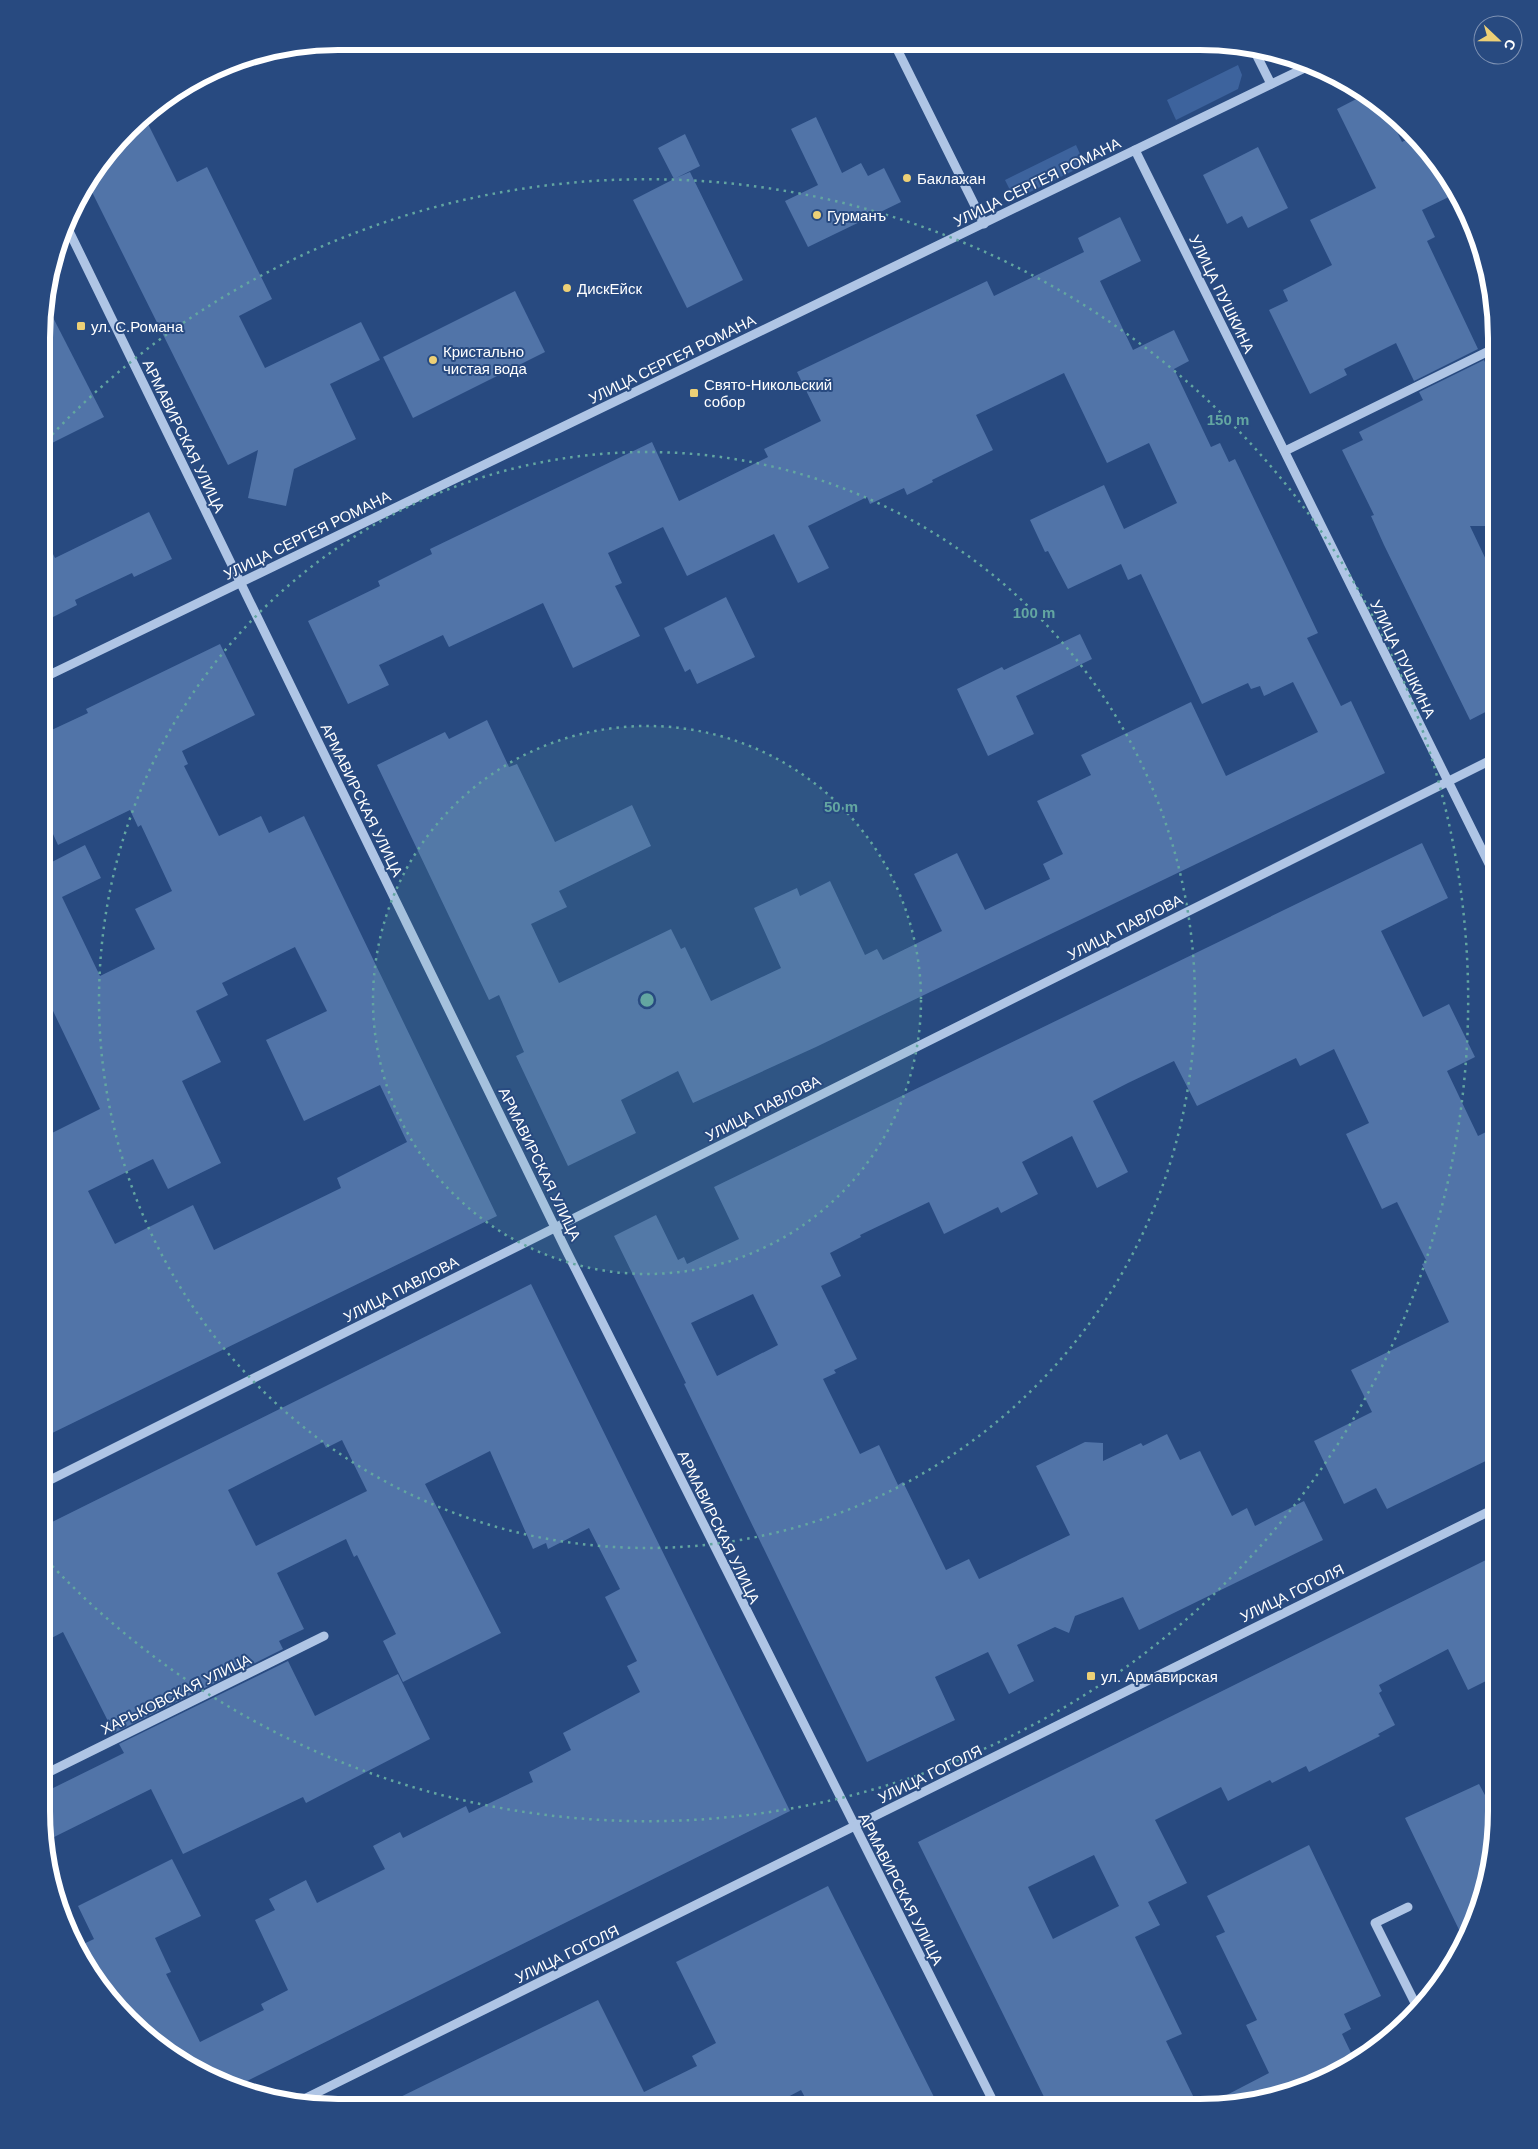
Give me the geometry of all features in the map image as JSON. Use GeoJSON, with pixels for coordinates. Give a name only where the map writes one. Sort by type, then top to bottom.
{"type":"FeatureCollection","features":[{"type":"Feature","properties":{"kind":"street"},"geometry":{"type":"LineString","coordinates":[[897,50],[984,224]]}},
{"type":"Feature","properties":{"kind":"street"},"geometry":{"type":"LineString","coordinates":[[1257,56],[1271,84]]}},
{"type":"Feature","properties":{"kind":"street","name":"УЛИЦА СЕРГЕЯ РОМАНА"},"geometry":{"type":"LineString","coordinates":[[50,675],[1303,69]]}},
{"type":"Feature","properties":{"kind":"street","name":"УЛИЦА ПУШКИНА"},"geometry":{"type":"LineString","coordinates":[[1135,150],[1488,864]]}},
{"type":"Feature","properties":{"kind":"street","name":"АРМАВИРСКАЯ УЛИЦА"},"geometry":{"type":"LineString","coordinates":[[70,233],[555,1228],[992,2099]]}},
{"type":"Feature","properties":{"kind":"street"},"geometry":{"type":"LineString","coordinates":[[1285,451],[1488,351]]}},
{"type":"Feature","properties":{"kind":"street","name":"УЛИЦА ПАВЛОВА"},"geometry":{"type":"LineString","coordinates":[[50,1480],[1488,761]]}},
{"type":"Feature","properties":{"kind":"street","name":"УЛИЦА ГОГОЛЯ"},"geometry":{"type":"LineString","coordinates":[[307,2097],[1488,1512]]}},
{"type":"Feature","properties":{"kind":"street","name":"ХАРЬКОВСКАЯ УЛИЦА"},"geometry":{"type":"LineString","coordinates":[[50,1772],[324,1636]]}},
{"type":"Feature","properties":{"kind":"street"},"geometry":{"type":"LineString","coordinates":[[1408,1907],[1375,1924],[1415,2003]]}},
{"type":"Feature","properties":{"kind":"shaded area"},"geometry":{"type":"Polygon","coordinates":[[[1238,65],[1242,75],[1238,89],[1176,120],[1167,100],[1238,65]]]}},
{"type":"Feature","properties":{"kind":"shaded area"},"geometry":{"type":"Polygon","coordinates":[[[1076,145],[1085,165],[1024,195],[1010,190],[1005,180],[1076,145]]]}},
{"type":"Feature","properties":{"kind":"building"},"geometry":{"type":"Polygon","coordinates":[[[1360,98],[1393,124],[1402,142],[1408,139],[1440,178],[1450,196],[1422,210],[1435,237],[1427,241],[1478,349],[1414,381],[1396,343],[1344,369],[1347,375],[1310,394],[1269,310],[1288,301],[1283,290],[1332,265],[1310,220],[1376,188],[1337,109],[1360,98]]]}},
{"type":"Feature","properties":{"kind":"building"},"geometry":{"type":"Polygon","coordinates":[[[816,117],[842,173],[861,163],[868,176],[884,168],[901,202],[808,247],[785,201],[818,185],[791,129],[816,117]]]}},
{"type":"Feature","properties":{"kind":"building"},"geometry":{"type":"Polygon","coordinates":[[[147,122],[177,182],[207,167],[272,299],[239,316],[265,368],[361,322],[380,360],[330,384],[356,439],[294,469],[286,506],[248,498],[258,450],[228,465],[91,190],[121,148],[147,122]]]}},
{"type":"Feature","properties":{"kind":"building"},"geometry":{"type":"Polygon","coordinates":[[[685,134],[700,166],[676,178],[690,172],[743,280],[687,308],[633,200],[674,179],[658,148],[685,134]]]}},
{"type":"Feature","properties":{"kind":"building"},"geometry":{"type":"Polygon","coordinates":[[[1258,147],[1288,208],[1248,228],[1242,216],[1227,224],[1203,175],[1258,147]]]}},
{"type":"Feature","properties":{"kind":"building"},"geometry":{"type":"Polygon","coordinates":[[[1120,217],[1141,261],[1100,281],[1133,350],[1174,330],[1189,361],[1174,369],[1211,447],[1220,443],[1229,462],[1235,459],[1318,633],[1307,638],[1341,706],[1351,701],[1385,773],[816,1047],[693,1103],[678,1071],[621,1100],[636,1133],[568,1166],[516,1056],[524,1052],[499,995],[489,1000],[377,765],[445,732],[449,739],[487,720],[509,767],[517,764],[555,842],[632,805],[651,846],[559,891],[567,907],[531,924],[559,983],[671,929],[681,949],[685,947],[711,1001],[781,968],[754,908],[797,888],[800,896],[830,881],[865,955],[877,949],[883,960],[942,931],[914,874],[957,853],[985,910],[1050,879],[1043,864],[1063,854],[1037,801],[1091,775],[1081,755],[1191,702],[1226,776],[1318,732],[1293,682],[1264,696],[1260,686],[1251,689],[1248,683],[1202,704],[1141,574],[1128,580],[1121,564],[1068,589],[1048,551],[1045,552],[1030,520],[1104,485],[1124,529],[1177,503],[1149,443],[1107,463],[1064,373],[976,415],[993,450],[932,480],[933,482],[907,495],[904,488],[870,504],[867,497],[808,526],[829,568],[798,583],[774,534],[687,576],[663,527],[608,553],[622,583],[615,586],[640,636],[573,668],[543,603],[449,647],[443,635],[379,665],[389,685],[348,704],[308,621],[380,586],[378,581],[432,554],[430,549],[652,442],[679,501],[768,457],[764,449],[821,421],[797,372],[987,281],[994,296],[1084,252],[1078,238],[1120,217]]]}},
{"type":"Feature","properties":{"kind":"building"},"geometry":{"type":"Polygon","coordinates":[[[515,291],[545,352],[413,418],[383,357],[515,291]]]}},
{"type":"Feature","properties":{"kind":"building"},"geometry":{"type":"Polygon","coordinates":[[[51,314],[104,417],[50,444],[51,314]]]}},
{"type":"Feature","properties":{"kind":"building"},"geometry":{"type":"Polygon","coordinates":[[[1484,360],[1488,368],[1488,526],[1470,526],[1488,564],[1488,711],[1470,720],[1384,545],[1371,516],[1374,515],[1342,450],[1363,440],[1359,432],[1423,400],[1419,392],[1484,360]]]}},
{"type":"Feature","properties":{"kind":"building"},"geometry":{"type":"Polygon","coordinates":[[[149,512],[172,559],[134,577],[132,573],[75,600],[77,605],[50,618],[50,548],[55,558],[149,512]]]}},
{"type":"Feature","properties":{"kind":"building"},"geometry":{"type":"Polygon","coordinates":[[[726,597],[755,657],[697,684],[690,669],[685,672],[664,628],[726,597]]]}},
{"type":"Feature","properties":{"kind":"building"},"geometry":{"type":"Polygon","coordinates":[[[1080,634],[1092,659],[1016,696],[1034,734],[988,756],[957,689],[1002,667],[1004,670],[1080,634]]]}},
{"type":"Feature","properties":{"kind":"building"},"geometry":{"type":"Polygon","coordinates":[[[220,644],[255,715],[182,751],[188,764],[184,766],[219,836],[261,816],[269,833],[304,816],[497,1216],[50,1434],[50,1134],[100,1109],[50,1005],[50,863],[85,845],[101,878],[62,897],[100,976],[155,949],[135,909],[172,891],[141,825],[138,827],[130,810],[58,845],[50,827],[50,731],[88,713],[86,709],[220,644]],[[295,947],[222,983],[228,995],[196,1011],[221,1062],[182,1081],[221,1163],[168,1189],[153,1159],[88,1191],[115,1244],[193,1205],[214,1250],[341,1188],[337,1178],[407,1142],[380,1085],[304,1121],[266,1040],[327,1011],[295,947]]]}},
{"type":"Feature","properties":{"kind":"building"},"geometry":{"type":"Polygon","coordinates":[[[1422,843],[1448,898],[1381,931],[1423,1017],[1449,1004],[1475,1057],[1447,1071],[1478,1136],[1488,1131],[1488,1460],[1387,1509],[1376,1488],[1344,1504],[1314,1441],[1372,1412],[1351,1370],[1449,1322],[1422,1264],[1427,1262],[1397,1202],[1382,1209],[1346,1134],[1369,1123],[1334,1049],[1300,1066],[1296,1058],[1197,1106],[1174,1061],[1128,1083],[1093,1101],[1128,1172],[1097,1188],[1072,1136],[1022,1162],[1038,1194],[1001,1213],[998,1207],[944,1234],[929,1202],[860,1235],[861,1237],[830,1253],[841,1276],[821,1286],[857,1359],[834,1370],[836,1373],[823,1379],[860,1454],[879,1445],[898,1485],[903,1482],[946,1570],[969,1559],[979,1579],[1070,1535],[1036,1466],[1085,1442],[1103,1443],[1103,1461],[1141,1443],[1143,1446],[1167,1434],[1180,1460],[1200,1451],[1232,1516],[1247,1508],[1255,1526],[1304,1501],[1323,1540],[1139,1630],[1123,1597],[1075,1616],[1069,1633],[1055,1627],[1017,1645],[1034,1681],[1009,1694],[988,1652],[935,1677],[955,1720],[867,1762],[614,1236],[656,1215],[678,1260],[684,1257],[687,1264],[739,1239],[714,1187],[1422,843]],[[753,1294],[691,1323],[717,1376],[778,1345],[753,1294]]]}},
{"type":"Feature","properties":{"kind":"building"},"geometry":{"type":"Polygon","coordinates":[[[531,1284],[790,1811],[243,2083],[210,2069],[178,2051],[134,2015],[98,1971],[83,1944],[94,1939],[78,1906],[172,1859],[201,1916],[155,1938],[171,1972],[166,1974],[200,2042],[264,2010],[261,2004],[288,1990],[255,1920],[275,1910],[269,1899],[306,1880],[317,1903],[385,1869],[373,1846],[400,1832],[403,1838],[466,1806],[469,1813],[533,1782],[529,1772],[571,1750],[563,1733],[640,1692],[627,1666],[637,1661],[605,1597],[620,1589],[589,1528],[548,1549],[546,1543],[533,1549],[490,1451],[425,1484],[501,1633],[403,1682],[383,1641],[396,1634],[357,1555],[354,1557],[346,1539],[277,1573],[304,1629],[279,1641],[283,1649],[114,1733],[63,1632],[50,1639],[50,1523],[531,1284]],[[342,1440],[326,1448],[323,1442],[228,1490],[256,1546],[367,1491],[342,1440]]]}},
{"type":"Feature","properties":{"kind":"building"},"geometry":{"type":"Polygon","coordinates":[[[1488,1559],[1488,1680],[1468,1690],[1448,1649],[1379,1685],[1382,1691],[1379,1693],[1395,1725],[1378,1734],[1380,1736],[1309,1772],[1306,1766],[1272,1783],[1270,1780],[1228,1801],[1221,1787],[1155,1820],[1187,1883],[1148,1902],[1160,1925],[1135,1937],[1182,2034],[1166,2041],[1195,2099],[1045,2099],[918,1842],[1488,1559]],[[1094,1855],[1028,1887],[1053,1939],[1119,1906],[1094,1855]]]}},
{"type":"Feature","properties":{"kind":"building"},"geometry":{"type":"Polygon","coordinates":[[[288,1661],[315,1716],[398,1674],[430,1739],[306,1803],[303,1797],[183,1854],[151,1789],[51,1838],[50,1790],[124,1753],[119,1744],[288,1661]]]}},
{"type":"Feature","properties":{"kind":"building"},"geometry":{"type":"Polygon","coordinates":[[[1479,1784],[1486,1797],[1488,1796],[1486,1849],[1473,1904],[1461,1933],[1405,1818],[1479,1784]]]}},
{"type":"Feature","properties":{"kind":"building"},"geometry":{"type":"Polygon","coordinates":[[[1309,1845],[1381,1996],[1344,2014],[1351,2029],[1342,2034],[1352,2055],[1328,2069],[1293,2084],[1238,2097],[1221,2098],[1269,2073],[1246,2025],[1257,2020],[1216,1936],[1225,1932],[1207,1896],[1309,1845]]]}},
{"type":"Feature","properties":{"kind":"building"},"geometry":{"type":"Polygon","coordinates":[[[828,1886],[935,2099],[806,2099],[801,2090],[784,2099],[396,2099],[598,2000],[644,2092],[697,2066],[692,2056],[716,2043],[676,1962],[828,1886]]]}},
{"type":"Feature","properties":{"kind":"place","name":"Баклажан"},"geometry":{"type":"Point","coordinates":[907,178]}},
{"type":"Feature","properties":{"kind":"place","name":"Гурманъ"},"geometry":{"type":"Point","coordinates":[817,215]}},
{"type":"Feature","properties":{"kind":"place","name":"ДискЕйск"},"geometry":{"type":"Point","coordinates":[567,288]}},
{"type":"Feature","properties":{"kind":"place","name":"ул. С.Романа"},"geometry":{"type":"Point","coordinates":[81,326]}},
{"type":"Feature","properties":{"kind":"place","name":"Кристально чистая вода"},"geometry":{"type":"Point","coordinates":[433,360]}},
{"type":"Feature","properties":{"kind":"place","name":"Свято-Никольский собор"},"geometry":{"type":"Point","coordinates":[694,393]}},
{"type":"Feature","properties":{"kind":"place","name":"ул. Армавирская"},"geometry":{"type":"Point","coordinates":[1091,1676]}}]}
